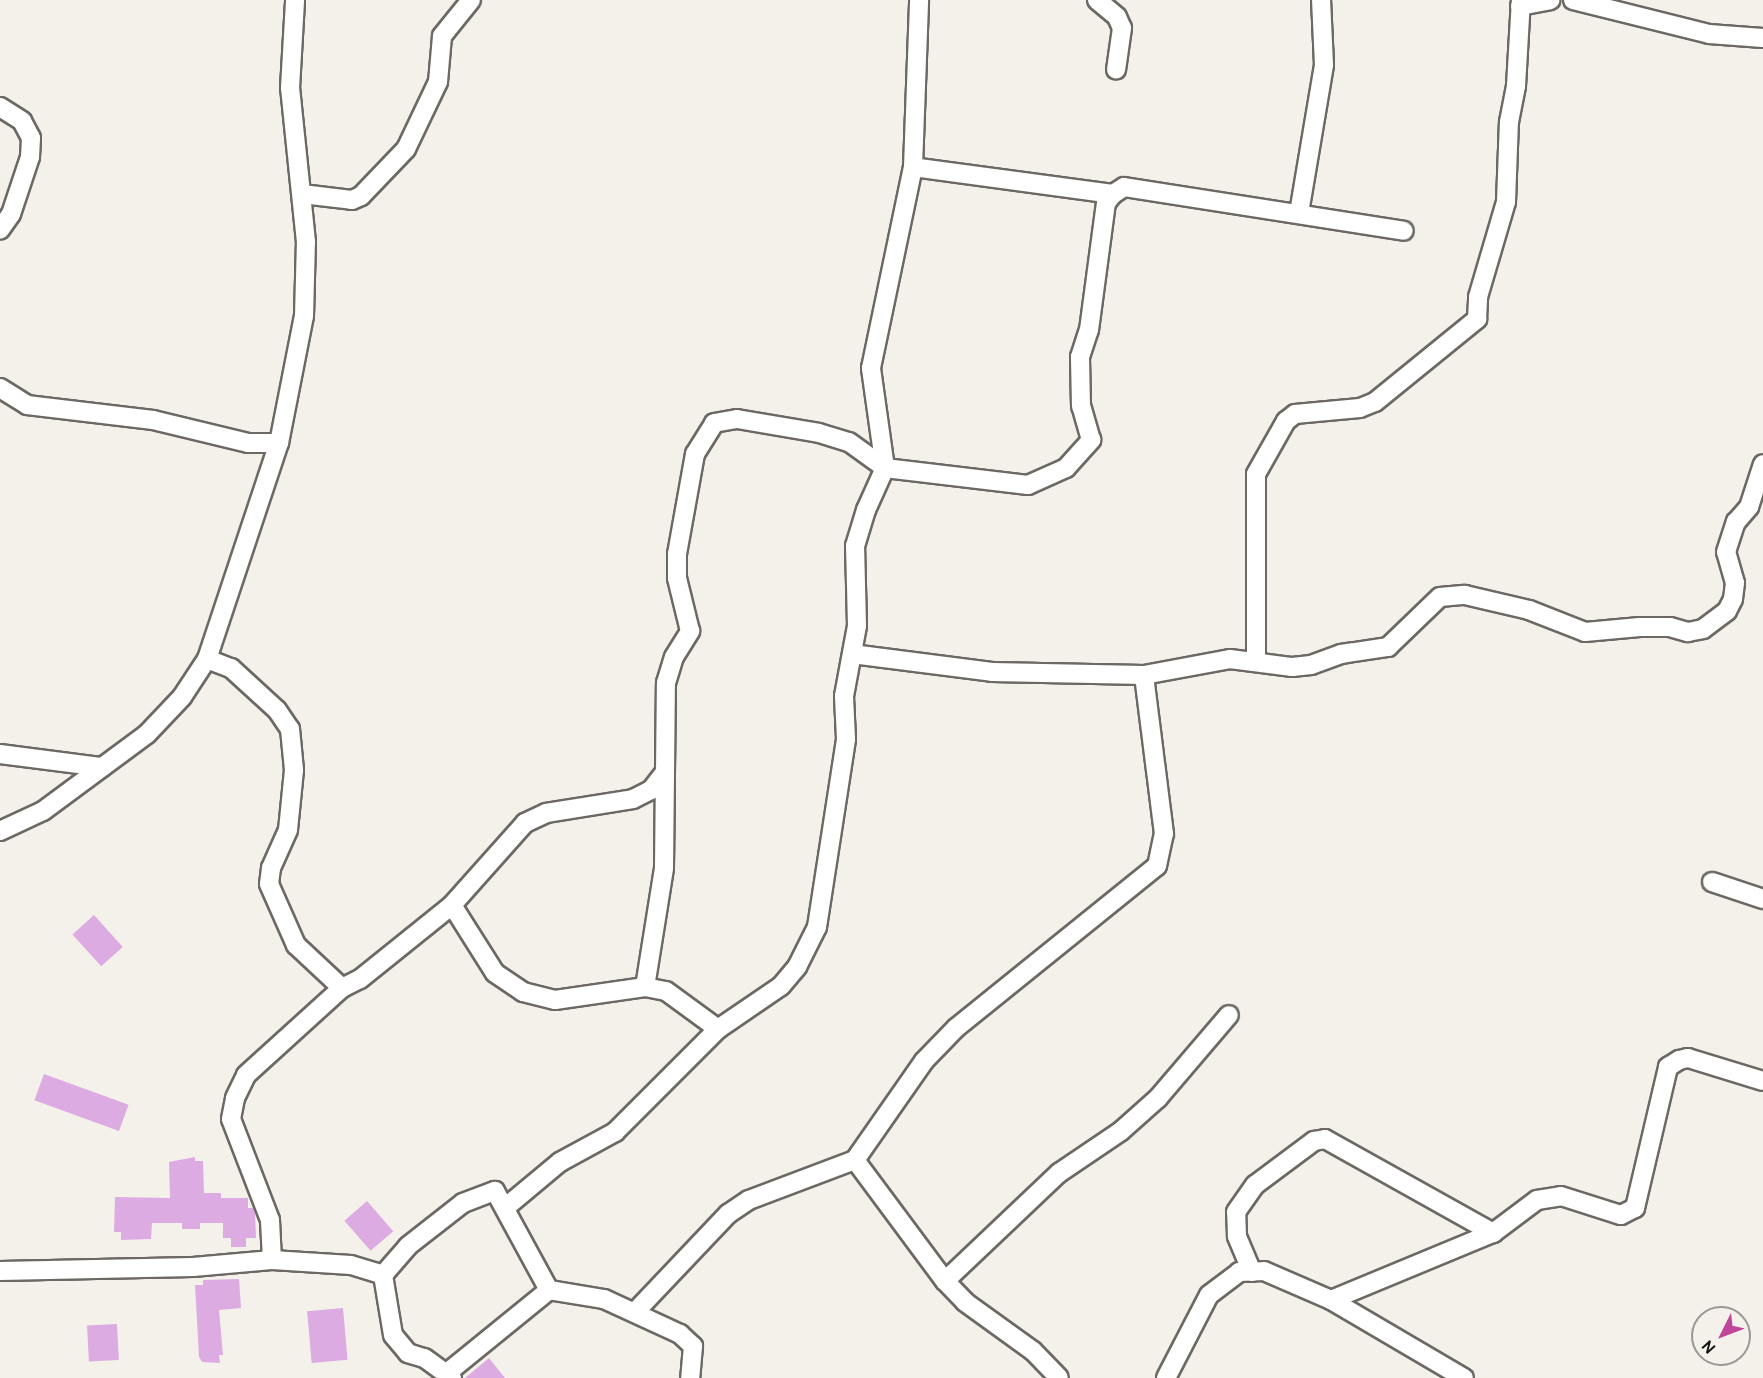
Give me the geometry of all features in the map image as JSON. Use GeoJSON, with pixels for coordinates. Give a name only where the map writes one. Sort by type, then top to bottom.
{"type":"FeatureCollection","features":[{"type":"Feature","properties":{"kind":"street"},"geometry":{"type":"LineString","coordinates":[[0,831],[43,811],[147,734],[182,697],[207,659],[279,442],[304,316],[306,242],[290,88],[295,0]]}},
{"type":"Feature","properties":{"kind":"street"},"geometry":{"type":"LineString","coordinates":[[302,194],[352,200],[361,196],[406,148],[438,82],[442,36],[471,0]]}},
{"type":"Feature","properties":{"kind":"street"},"geometry":{"type":"LineString","coordinates":[[506,1207],[560,1162],[615,1132],[718,1029],[781,986],[797,967],[817,927],[846,739],[844,696],[857,626],[855,546],[885,468],[871,368],[913,167],[919,0]]}},
{"type":"Feature","properties":{"kind":"street"},"geometry":{"type":"LineString","coordinates":[[1299,213],[1324,65],[1321,0]]}},
{"type":"Feature","properties":{"kind":"street"},"geometry":{"type":"LineString","coordinates":[[1256,660],[1256,474],[1286,421],[1295,414],[1360,408],[1375,402],[1477,319],[1478,297],[1506,202],[1521,3],[1550,0]]}},
{"type":"Feature","properties":{"kind":"street"},"geometry":{"type":"LineString","coordinates":[[1573,0],[1709,34],[1763,38]]}},
{"type":"Feature","properties":{"kind":"street"},"geometry":{"type":"LineString","coordinates":[[1101,1],[1117,17],[1122,27],[1116,70]]}},
{"type":"Feature","properties":{"kind":"street"},"geometry":{"type":"LineString","coordinates":[[0,107],[22,121],[31,138],[30,157],[14,205],[0,230]]}},
{"type":"Feature","properties":{"kind":"street"},"geometry":{"type":"LineString","coordinates":[[913,167],[1113,194]]}},
{"type":"Feature","properties":{"kind":"street"},"geometry":{"type":"LineString","coordinates":[[645,987],[664,868],[666,683],[674,657],[690,631],[677,578],[677,554],[695,454],[714,423],[737,419],[819,433],[849,442],[885,468],[1028,485],[1066,468],[1091,440],[1081,406],[1080,357],[1089,330],[1106,203],[1113,194],[1124,188],[1299,213],[1404,231]]}},
{"type":"Feature","properties":{"kind":"street"},"geometry":{"type":"LineString","coordinates":[[0,388],[27,405],[153,420],[248,443],[279,442]]}},
{"type":"Feature","properties":{"kind":"street"},"geometry":{"type":"LineString","coordinates":[[852,654],[992,672],[1144,675],[1230,659],[1256,660],[1292,667],[1311,665],[1341,654],[1380,650],[1401,638],[1440,597],[1465,595],[1529,610],[1584,632],[1640,627],[1670,627],[1688,632],[1703,629],[1727,611],[1733,599],[1735,583],[1726,552],[1736,522],[1749,507],[1763,464]]}},
{"type":"Feature","properties":{"kind":"street"},"geometry":{"type":"LineString","coordinates":[[207,659],[231,668],[277,710],[290,729],[294,770],[288,830],[270,868],[270,885],[296,945],[342,988]]}},
{"type":"Feature","properties":{"kind":"street"},"geometry":{"type":"LineString","coordinates":[[636,1311],[728,1214],[749,1200],[855,1160],[924,1061],[956,1028],[1157,866],[1164,834],[1144,675]]}},
{"type":"Feature","properties":{"kind":"street"},"geometry":{"type":"LineString","coordinates":[[0,754],[102,767]]}},
{"type":"Feature","properties":{"kind":"street"},"geometry":{"type":"LineString","coordinates":[[272,1260],[270,1220],[231,1119],[235,1098],[256,1063],[342,988],[360,979],[452,905],[525,823],[546,813],[633,799],[651,790],[665,772]]}},
{"type":"Feature","properties":{"kind":"street"},"geometry":{"type":"LineString","coordinates":[[1712,882],[1763,899]]}},
{"type":"Feature","properties":{"kind":"street"},"geometry":{"type":"LineString","coordinates":[[452,905],[495,973],[523,992],[555,1000],[645,987],[666,991],[718,1029]]}},
{"type":"Feature","properties":{"kind":"street"},"geometry":{"type":"LineString","coordinates":[[945,1281],[1059,1173],[1121,1131],[1158,1098],[1229,1015]]}},
{"type":"Feature","properties":{"kind":"street"},"geometry":{"type":"LineString","coordinates":[[1331,1300],[1493,1233],[1537,1200],[1561,1196],[1621,1215],[1635,1208],[1668,1067],[1679,1060],[1689,1058],[1763,1081]]}},
{"type":"Feature","properties":{"kind":"street"},"geometry":{"type":"LineString","coordinates":[[1252,1272],[1237,1236],[1236,1212],[1255,1185],[1314,1141],[1325,1139],[1493,1233]]}},
{"type":"Feature","properties":{"kind":"street"},"geometry":{"type":"LineString","coordinates":[[855,1160],[945,1281],[965,1302],[1033,1351],[1059,1378]]}},
{"type":"Feature","properties":{"kind":"street"},"geometry":{"type":"LineString","coordinates":[[383,1275],[408,1246],[463,1203],[495,1191],[506,1207],[549,1290]]}},
{"type":"Feature","properties":{"kind":"street"},"geometry":{"type":"LineString","coordinates":[[0,1271],[193,1267],[272,1260],[351,1265],[383,1275]]}},
{"type":"Feature","properties":{"kind":"street"},"geometry":{"type":"LineString","coordinates":[[1166,1378],[1209,1295],[1239,1272],[1264,1270],[1331,1300],[1464,1378]]}},
{"type":"Feature","properties":{"kind":"street"},"geometry":{"type":"LineString","coordinates":[[383,1275],[398,1344],[449,1375],[549,1290],[604,1299],[636,1311],[680,1334],[693,1346],[690,1378]]}},
{"type":"Feature","properties":{"kind":"building"},"geometry":{"type":"Polygon","coordinates":[[[94,915],[123,947],[101,966],[72,934],[94,915]]]}},
{"type":"Feature","properties":{"kind":"building"},"geometry":{"type":"Polygon","coordinates":[[[44,1074],[129,1105],[119,1131],[34,1100],[44,1074]]]}},
{"type":"Feature","properties":{"kind":"building"},"geometry":{"type":"Polygon","coordinates":[[[195,1157],[195,1161],[203,1161],[204,1193],[221,1193],[221,1198],[248,1198],[248,1208],[253,1208],[255,1213],[256,1238],[246,1238],[246,1247],[231,1247],[231,1238],[223,1238],[223,1223],[200,1223],[200,1229],[182,1229],[182,1223],[152,1223],[151,1239],[121,1240],[121,1232],[114,1232],[115,1197],[170,1198],[169,1162],[195,1157]]]}},
{"type":"Feature","properties":{"kind":"building"},"geometry":{"type":"Polygon","coordinates":[[[367,1201],[393,1231],[371,1251],[344,1221],[367,1201]]]}},
{"type":"Feature","properties":{"kind":"building"},"geometry":{"type":"Polygon","coordinates":[[[239,1279],[241,1308],[219,1310],[223,1355],[219,1355],[220,1363],[202,1362],[199,1357],[195,1285],[203,1285],[203,1280],[239,1279]]]}},
{"type":"Feature","properties":{"kind":"building"},"geometry":{"type":"Polygon","coordinates":[[[343,1308],[348,1360],[312,1363],[307,1311],[343,1308]]]}},
{"type":"Feature","properties":{"kind":"building"},"geometry":{"type":"Polygon","coordinates":[[[117,1324],[119,1360],[89,1362],[87,1326],[117,1324]]]}},
{"type":"Feature","properties":{"kind":"building"},"geometry":{"type":"Polygon","coordinates":[[[489,1358],[505,1378],[465,1378],[489,1358]]]}}]}
